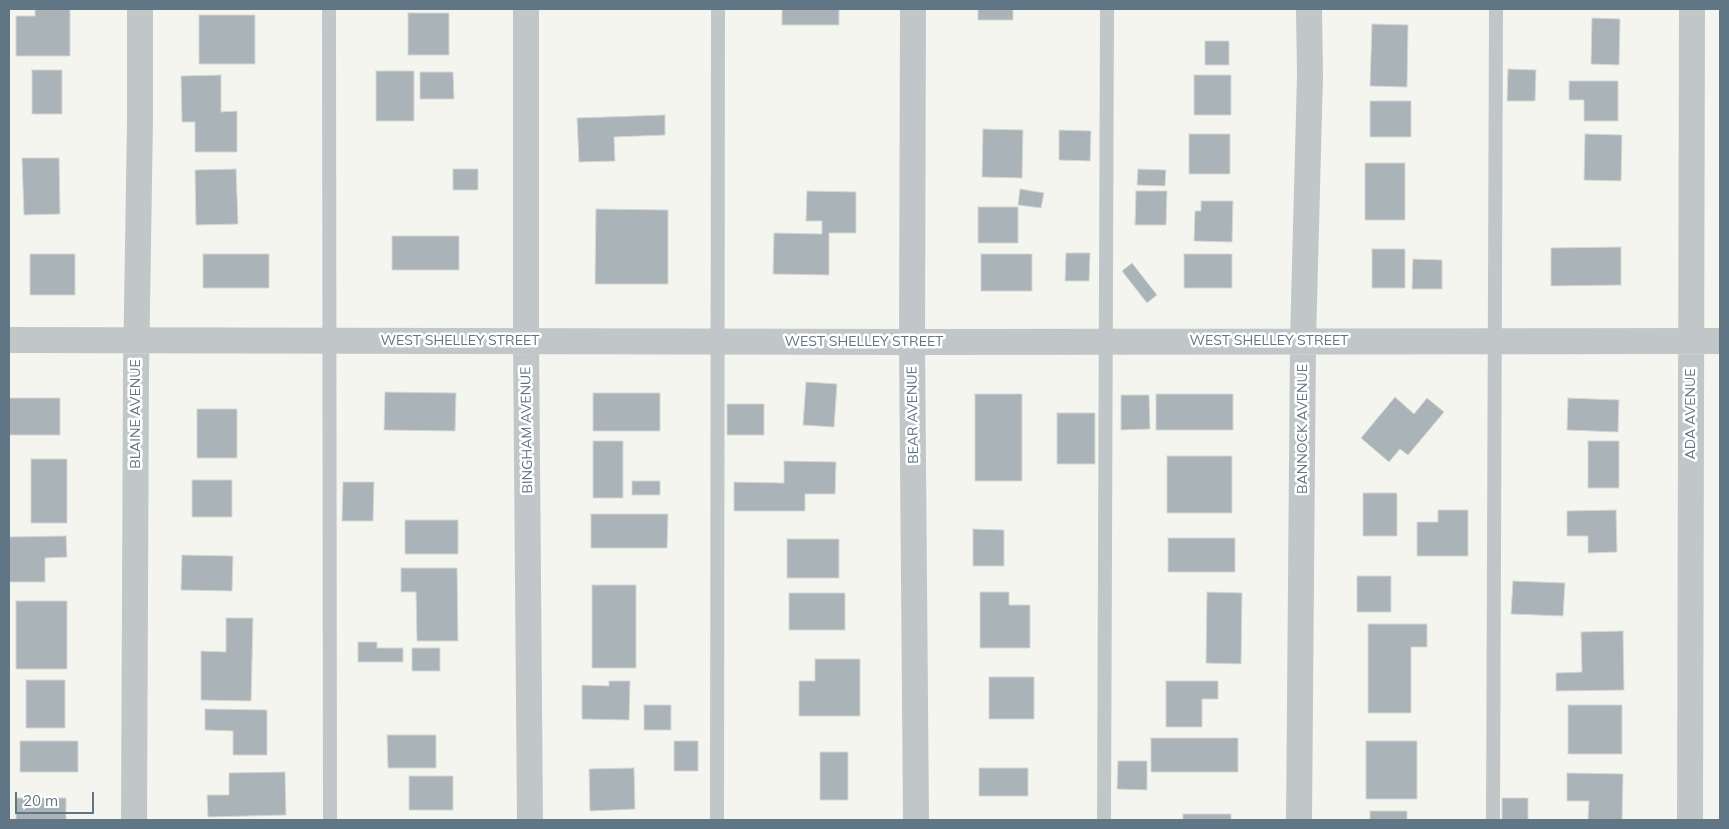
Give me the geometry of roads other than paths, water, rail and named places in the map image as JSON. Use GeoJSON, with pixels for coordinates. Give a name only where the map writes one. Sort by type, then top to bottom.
{"type":"FeatureCollection","features":[{"type":"Feature","properties":{"kind":"street","name":"BLAINE AVENUE"},"geometry":{"type":"LineString","coordinates":[[134,820],[136,340],[140,9]]}},
{"type":"Feature","properties":{"kind":"street","name":"BINGHAM AVENUE"},"geometry":{"type":"LineString","coordinates":[[526,9],[526,341],[530,820]]}},
{"type":"Feature","properties":{"kind":"street","name":"BEAR AVENUE"},"geometry":{"type":"LineString","coordinates":[[913,9],[912,342],[916,820]]}},
{"type":"Feature","properties":{"kind":"street","name":"BANNOCK AVENUE"},"geometry":{"type":"LineString","coordinates":[[1299,820],[1303,341],[1310,75],[1309,9]]}},
{"type":"Feature","properties":{"kind":"street","name":"ADA AVENUE"},"geometry":{"type":"LineString","coordinates":[[1690,820],[1692,9]]}},
{"type":"Feature","properties":{"kind":"street","name":"WEST SHELLEY STREET"},"geometry":{"type":"LineString","coordinates":[[9,340],[1720,342]]}},
{"type":"Feature","properties":{"kind":"lane"},"geometry":{"type":"LineString","coordinates":[[329,9],[330,820]]}},
{"type":"Feature","properties":{"kind":"lane"},"geometry":{"type":"LineString","coordinates":[[717,820],[718,9]]}},
{"type":"Feature","properties":{"kind":"lane"},"geometry":{"type":"LineString","coordinates":[[1104,820],[1107,9]]}},
{"type":"Feature","properties":{"kind":"lane"},"geometry":{"type":"LineString","coordinates":[[1493,820],[1496,9]]}}]}
